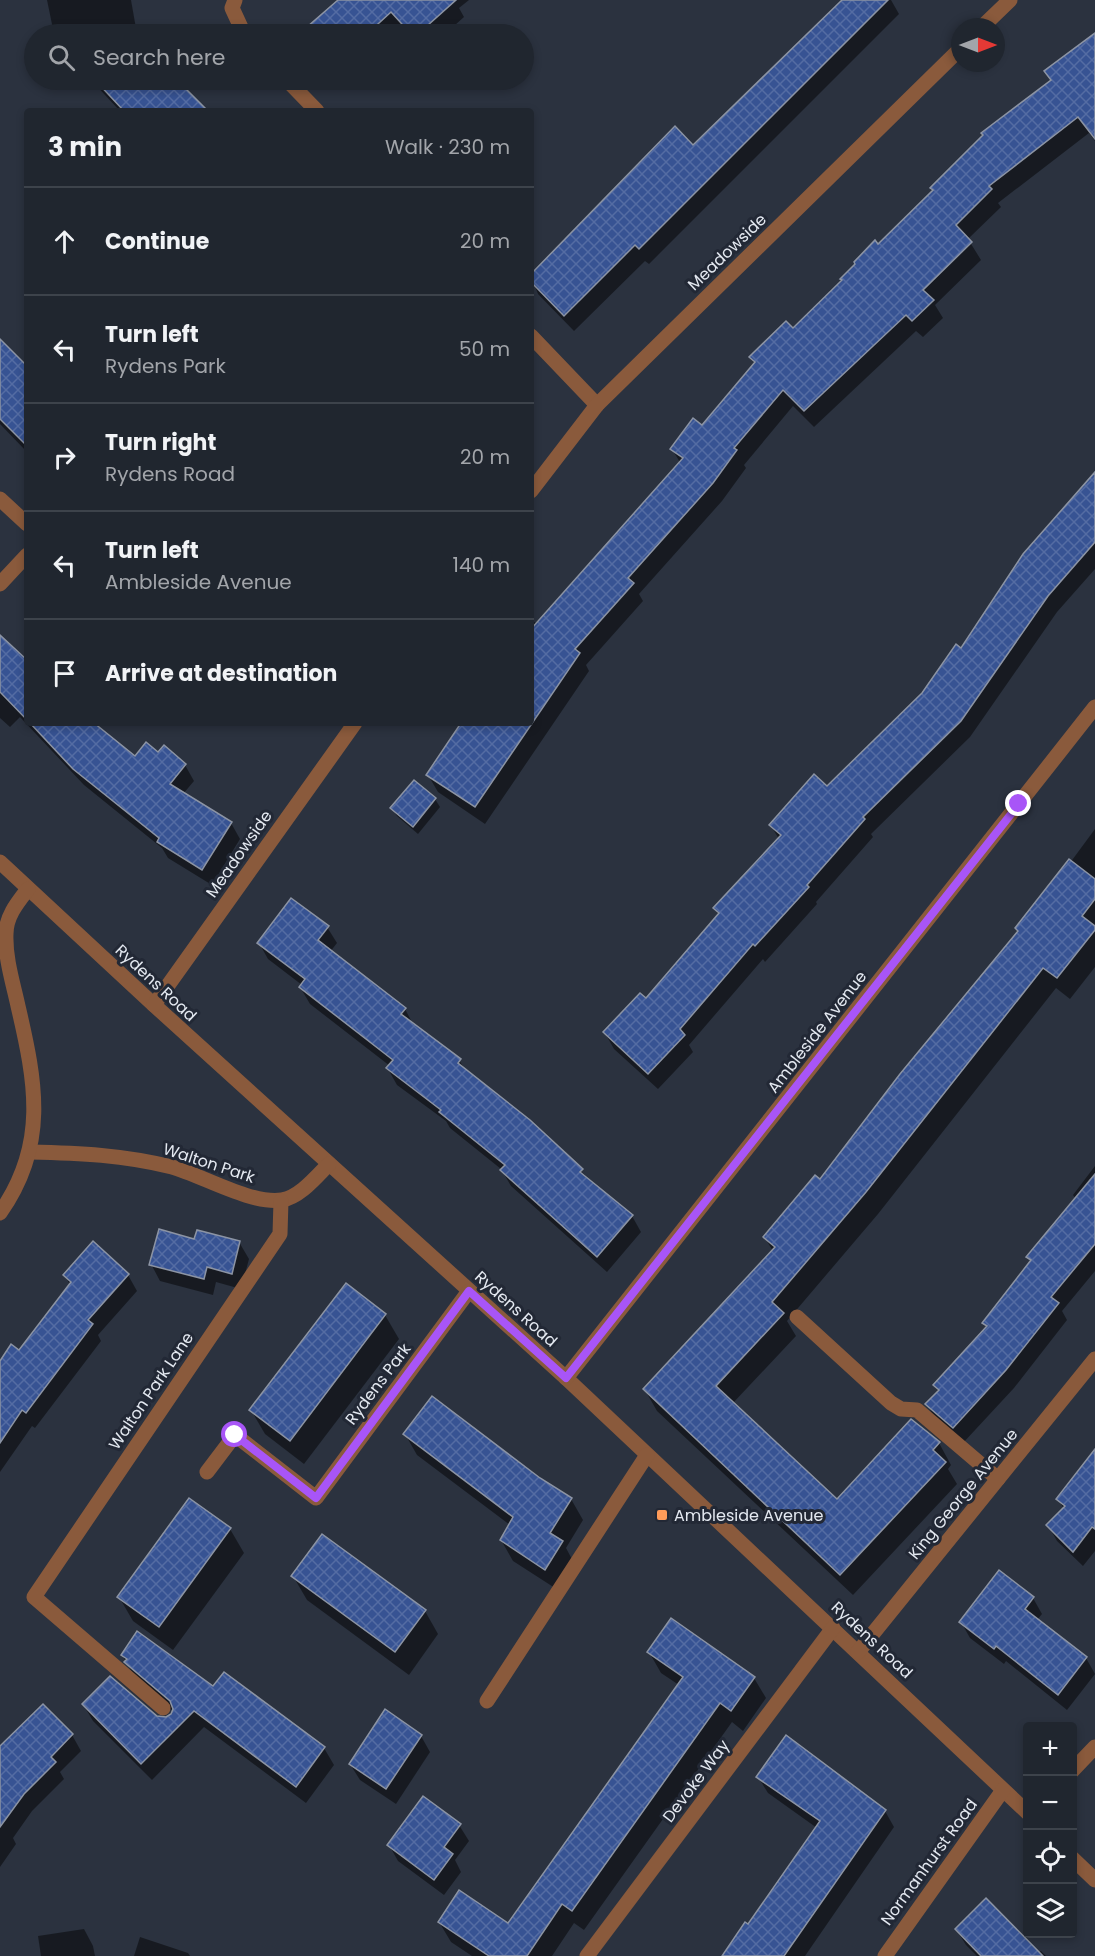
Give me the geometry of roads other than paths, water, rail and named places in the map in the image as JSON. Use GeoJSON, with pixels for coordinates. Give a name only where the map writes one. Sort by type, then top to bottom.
{"type":"FeatureCollection","features":[{"type":"Feature","properties":{"kind":"street"},"geometry":{"type":"LineString","coordinates":[[235,0],[232,8],[239,24]]}},
{"type":"Feature","properties":{"kind":"street"},"geometry":{"type":"LineString","coordinates":[[991,18],[1010,0]]}},
{"type":"Feature","properties":{"kind":"street","name":"Meadowside"},"geometry":{"type":"LineString","coordinates":[[534,486],[597,405],[951,58]]}},
{"type":"Feature","properties":{"kind":"street"},"geometry":{"type":"LineString","coordinates":[[297,90],[314,108]]}},
{"type":"Feature","properties":{"kind":"street"},"geometry":{"type":"LineString","coordinates":[[534,339],[597,405]]}},
{"type":"Feature","properties":{"kind":"street"},"geometry":{"type":"LineString","coordinates":[[0,499],[24,522]]}},
{"type":"Feature","properties":{"kind":"street"},"geometry":{"type":"LineString","coordinates":[[0,584],[24,558]]}},
{"type":"Feature","properties":{"kind":"street","name":"Ambleside Avenue"},"geometry":{"type":"LineString","coordinates":[[566,1378],[1095,707]]}},
{"type":"Feature","properties":{"kind":"street","name":"Meadowside"},"geometry":{"type":"LineString","coordinates":[[153,1005],[353,726]]}},
{"type":"Feature","properties":{"kind":"street","name":"Rydens Road"},"geometry":{"type":"LineString","coordinates":[[0,862],[153,1005],[566,1378],[1023,1808]]}},
{"type":"Feature","properties":{"kind":"street"},"geometry":{"type":"LineString","coordinates":[[0,1213],[24,1174],[30,1152],[34,1117],[30,1058],[10,970],[6,932],[13,909],[28,889]]}},
{"type":"Feature","properties":{"kind":"street","name":"Walton Park"},"geometry":{"type":"LineString","coordinates":[[30,1152],[106,1155],[173,1168],[251,1196],[281,1200]]}},
{"type":"Feature","properties":{"kind":"street"},"geometry":{"type":"LineString","coordinates":[[281,1200],[297,1194],[329,1164]]}},
{"type":"Feature","properties":{"kind":"street","name":"Walton Park Lane"},"geometry":{"type":"LineString","coordinates":[[163,1708],[34,1597],[280,1234],[281,1200]]}},
{"type":"Feature","properties":{"kind":"street","name":"Rydens Park"},"geometry":{"type":"LineString","coordinates":[[207,1472],[235,1435],[316,1498],[469,1291]]}},
{"type":"Feature","properties":{"kind":"street"},"geometry":{"type":"LineString","coordinates":[[797,1317],[891,1403],[901,1409],[917,1410],[998,1479]]}},
{"type":"Feature","properties":{"kind":"street","name":"King George Avenue"},"geometry":{"type":"LineString","coordinates":[[858,1652],[1095,1359]]}},
{"type":"Feature","properties":{"kind":"street"},"geometry":{"type":"LineString","coordinates":[[487,1701],[647,1455]]}},
{"type":"Feature","properties":{"kind":"street","name":"Devoke Way"},"geometry":{"type":"LineString","coordinates":[[587,1956],[833,1628]]}},
{"type":"Feature","properties":{"kind":"street"},"geometry":{"type":"LineString","coordinates":[[1077,1766],[1095,1747]]}},
{"type":"Feature","properties":{"kind":"street","name":"Normanhurst Road"},"geometry":{"type":"LineString","coordinates":[[885,1956],[1004,1790]]}},
{"type":"Feature","properties":{"kind":"street"},"geometry":{"type":"LineString","coordinates":[[1077,1863],[1095,1880]]}},
{"type":"Feature","properties":{"kind":"place","name":"Ambleside Avenue"},"geometry":{"type":"Point","coordinates":[662,1515]}}]}
